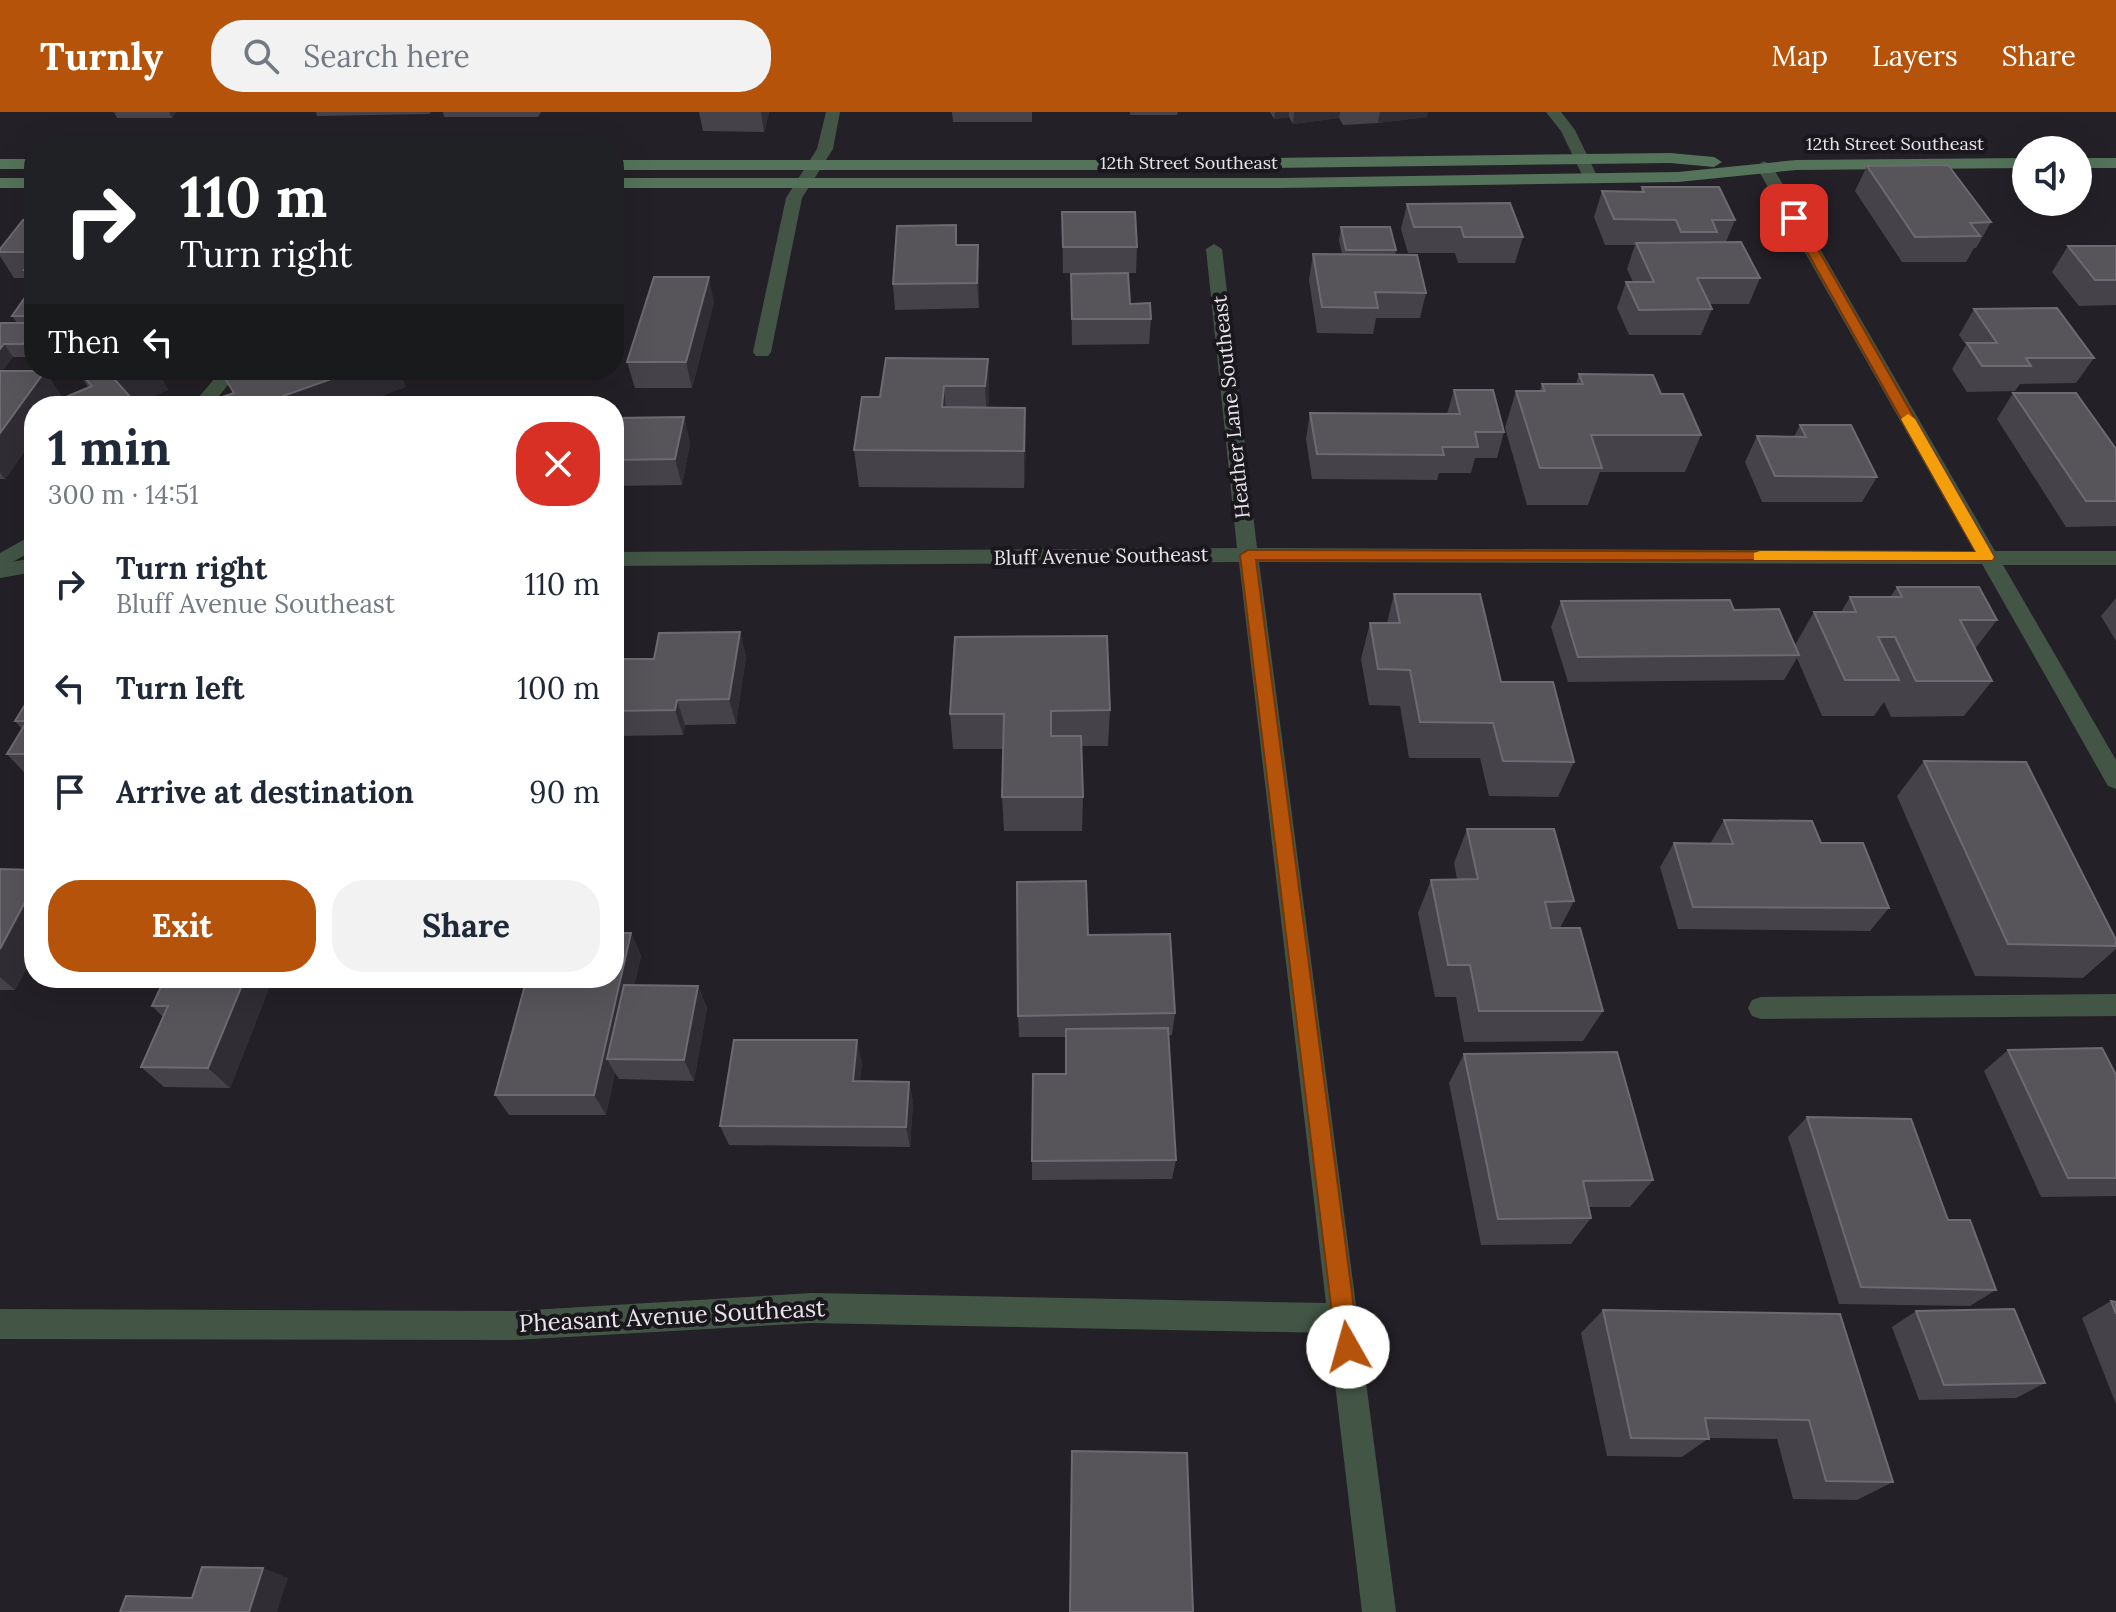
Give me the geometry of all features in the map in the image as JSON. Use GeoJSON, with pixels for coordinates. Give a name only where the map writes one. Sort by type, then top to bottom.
{"type":"FeatureCollection","features":[{"type":"Feature","properties":{"kind":"main road","name":"12th Street Southeast"},"geometry":{"type":"LineString","coordinates":[[624,165],[1096,165],[1670,158],[1764,166],[2012,163]]}},
{"type":"Feature","properties":{"kind":"main road"},"geometry":{"type":"LineString","coordinates":[[2092,163],[2116,163]]}},
{"type":"Feature","properties":{"kind":"main road"},"geometry":{"type":"LineString","coordinates":[[0,164],[24,164]]}},
{"type":"Feature","properties":{"kind":"main road","name":"12th Street Southeast"},"geometry":{"type":"LineString","coordinates":[[624,183],[1281,183],[1678,177],[1764,166]]}},
{"type":"Feature","properties":{"kind":"main road"},"geometry":{"type":"LineString","coordinates":[[0,183],[24,183]]}},
{"type":"Feature","properties":{"kind":"street"},"geometry":{"type":"LineString","coordinates":[[762,352],[794,198],[825,149],[833,112]]}},
{"type":"Feature","properties":{"kind":"street"},"geometry":{"type":"LineString","coordinates":[[1553,112],[1568,130],[1590,178]]}},
{"type":"Feature","properties":{"kind":"street"},"geometry":{"type":"LineString","coordinates":[[1764,166],[2116,780]]}},
{"type":"Feature","properties":{"kind":"street","name":"Heather Lane Southeast"},"geometry":{"type":"LineString","coordinates":[[1214,249],[1248,555],[1379,1612]]}},
{"type":"Feature","properties":{"kind":"street"},"geometry":{"type":"LineString","coordinates":[[209,396],[222,380]]}},
{"type":"Feature","properties":{"kind":"street"},"geometry":{"type":"LineString","coordinates":[[0,562],[24,547]]}},
{"type":"Feature","properties":{"kind":"street","name":"Bluff Avenue Southeast"},"geometry":{"type":"LineString","coordinates":[[624,559],[1248,555],[2116,558]]}},
{"type":"Feature","properties":{"kind":"street"},"geometry":{"type":"LineString","coordinates":[[0,571],[24,567]]}},
{"type":"Feature","properties":{"kind":"street"},"geometry":{"type":"LineString","coordinates":[[1761,1008],[2116,1005]]}},
{"type":"Feature","properties":{"kind":"street","name":"Pheasant Avenue Southeast"},"geometry":{"type":"LineString","coordinates":[[0,1324],[368,1326],[590,1323],[751,1309],[812,1308],[1344,1318]]}},
{"type":"Feature","properties":{"kind":"building"},"geometry":{"type":"Polygon","coordinates":[[[1948,165],[1991,222],[1970,223],[1980,236],[1915,237],[1867,166],[1948,165]]]}},
{"type":"Feature","properties":{"kind":"building"},"geometry":{"type":"Polygon","coordinates":[[[1642,187],[1719,187],[1735,220],[1712,220],[1717,232],[1681,232],[1676,220],[1614,219],[1602,191],[1644,192],[1642,187]]]}},
{"type":"Feature","properties":{"kind":"building"},"geometry":{"type":"Polygon","coordinates":[[[1510,203],[1523,237],[1464,237],[1461,227],[1414,227],[1407,204],[1510,203]]]}},
{"type":"Feature","properties":{"kind":"building"},"geometry":{"type":"Polygon","coordinates":[[[1062,212],[1135,212],[1137,247],[1063,247],[1062,212]]]}},
{"type":"Feature","properties":{"kind":"building"},"geometry":{"type":"Polygon","coordinates":[[[24,220],[24,252],[0,252],[24,220]]]}},
{"type":"Feature","properties":{"kind":"building"},"geometry":{"type":"Polygon","coordinates":[[[956,225],[956,245],[978,245],[977,283],[893,284],[897,226],[956,225]]]}},
{"type":"Feature","properties":{"kind":"building"},"geometry":{"type":"Polygon","coordinates":[[[1341,227],[1390,227],[1396,250],[1346,250],[1341,227]]]}},
{"type":"Feature","properties":{"kind":"building"},"geometry":{"type":"Polygon","coordinates":[[[1741,242],[1760,278],[1697,278],[1712,309],[1639,310],[1626,282],[1654,282],[1636,243],[1741,242]]]}},
{"type":"Feature","properties":{"kind":"building"},"geometry":{"type":"Polygon","coordinates":[[[2068,246],[2116,246],[2116,280],[2095,280],[2068,246]]]}},
{"type":"Feature","properties":{"kind":"building"},"geometry":{"type":"Polygon","coordinates":[[[1313,254],[1417,255],[1426,293],[1375,292],[1378,308],[1322,307],[1313,254]]]}},
{"type":"Feature","properties":{"kind":"building"},"geometry":{"type":"Polygon","coordinates":[[[1128,273],[1130,304],[1150,303],[1151,319],[1072,319],[1071,274],[1128,273]]]}},
{"type":"Feature","properties":{"kind":"building"},"geometry":{"type":"Polygon","coordinates":[[[654,277],[709,277],[686,362],[627,362],[654,277]]]}},
{"type":"Feature","properties":{"kind":"building"},"geometry":{"type":"Polygon","coordinates":[[[24,299],[24,316],[12,316],[24,299]]]}},
{"type":"Feature","properties":{"kind":"building"},"geometry":{"type":"Polygon","coordinates":[[[2057,308],[2094,358],[2026,358],[2031,366],[1982,366],[1967,343],[1997,343],[1974,309],[2057,308]]]}},
{"type":"Feature","properties":{"kind":"building"},"geometry":{"type":"Polygon","coordinates":[[[0,323],[24,323],[23,344],[4,344],[0,349],[0,323]]]}},
{"type":"Feature","properties":{"kind":"building"},"geometry":{"type":"Polygon","coordinates":[[[886,358],[988,359],[985,386],[944,386],[942,407],[1025,408],[1024,451],[854,450],[862,397],[880,397],[886,358]]]}},
{"type":"Feature","properties":{"kind":"building"},"geometry":{"type":"Polygon","coordinates":[[[0,371],[24,371],[24,380],[38,380],[0,433],[0,371]]]}},
{"type":"Feature","properties":{"kind":"building"},"geometry":{"type":"Polygon","coordinates":[[[1579,374],[1653,375],[1661,394],[1683,394],[1701,435],[1591,435],[1602,468],[1540,468],[1516,391],[1545,391],[1542,384],[1583,384],[1579,374]]]}},
{"type":"Feature","properties":{"kind":"building"},"geometry":{"type":"Polygon","coordinates":[[[87,380],[115,380],[129,396],[68,396],[92,386],[87,380]]]}},
{"type":"Feature","properties":{"kind":"building"},"geometry":{"type":"Polygon","coordinates":[[[226,380],[328,380],[283,396],[225,396],[234,393],[226,380]]]}},
{"type":"Feature","properties":{"kind":"building"},"geometry":{"type":"Polygon","coordinates":[[[1454,390],[1493,390],[1504,432],[1475,432],[1478,447],[1442,447],[1444,455],[1317,454],[1310,413],[1460,414],[1454,390]]]}},
{"type":"Feature","properties":{"kind":"building"},"geometry":{"type":"Polygon","coordinates":[[[2013,393],[2076,393],[2116,449],[2116,501],[2086,501],[2013,393]]]}},
{"type":"Feature","properties":{"kind":"building"},"geometry":{"type":"Polygon","coordinates":[[[684,417],[675,459],[624,460],[624,418],[684,417]]]}},
{"type":"Feature","properties":{"kind":"building"},"geometry":{"type":"Polygon","coordinates":[[[1800,425],[1851,425],[1877,477],[1775,476],[1757,436],[1806,437],[1800,425]]]}},
{"type":"Feature","properties":{"kind":"building"},"geometry":{"type":"Polygon","coordinates":[[[1897,587],[1979,587],[1997,620],[1960,620],[1992,681],[1916,681],[1895,637],[1878,637],[1899,680],[1845,680],[1814,612],[1856,612],[1850,597],[1902,597],[1897,587]]]}},
{"type":"Feature","properties":{"kind":"building"},"geometry":{"type":"Polygon","coordinates":[[[1394,594],[1480,594],[1501,682],[1553,682],[1574,762],[1503,761],[1493,723],[1420,722],[1410,670],[1378,669],[1370,623],[1400,623],[1394,594]]]}},
{"type":"Feature","properties":{"kind":"building"},"geometry":{"type":"Polygon","coordinates":[[[1730,600],[1734,610],[1779,609],[1799,655],[1578,657],[1561,601],[1730,600]]]}},
{"type":"Feature","properties":{"kind":"building"},"geometry":{"type":"Polygon","coordinates":[[[740,632],[729,699],[677,700],[675,710],[624,711],[624,659],[654,659],[659,633],[740,632]]]}},
{"type":"Feature","properties":{"kind":"building"},"geometry":{"type":"Polygon","coordinates":[[[1107,636],[1110,710],[1051,711],[1051,736],[1081,736],[1083,797],[1002,797],[1004,714],[950,714],[955,637],[1107,636]]]}},
{"type":"Feature","properties":{"kind":"building"},"geometry":{"type":"Polygon","coordinates":[[[24,706],[24,721],[15,721],[24,706]]]}},
{"type":"Feature","properties":{"kind":"building"},"geometry":{"type":"Polygon","coordinates":[[[24,726],[24,754],[7,754],[24,726]]]}},
{"type":"Feature","properties":{"kind":"building"},"geometry":{"type":"Polygon","coordinates":[[[1924,761],[2026,762],[2116,940],[2116,946],[2008,944],[1924,761]]]}},
{"type":"Feature","properties":{"kind":"building"},"geometry":{"type":"Polygon","coordinates":[[[1724,820],[1812,821],[1821,843],[1863,843],[1889,908],[1693,907],[1674,843],[1733,844],[1724,820]]]}},
{"type":"Feature","properties":{"kind":"building"},"geometry":{"type":"Polygon","coordinates":[[[1467,829],[1554,829],[1574,901],[1545,902],[1551,928],[1580,928],[1603,1011],[1479,1011],[1470,965],[1448,965],[1431,880],[1478,879],[1467,829]]]}},
{"type":"Feature","properties":{"kind":"building"},"geometry":{"type":"Polygon","coordinates":[[[0,869],[24,870],[24,904],[0,949],[0,869]]]}},
{"type":"Feature","properties":{"kind":"building"},"geometry":{"type":"Polygon","coordinates":[[[1086,881],[1088,935],[1170,934],[1175,1013],[1018,1016],[1017,882],[1086,881]]]}},
{"type":"Feature","properties":{"kind":"building"},"geometry":{"type":"Polygon","coordinates":[[[624,933],[631,933],[624,964],[624,933]]]}},
{"type":"Feature","properties":{"kind":"building"},"geometry":{"type":"Polygon","coordinates":[[[624,985],[698,986],[684,1060],[607,1059],[624,985]]]}},
{"type":"Feature","properties":{"kind":"building"},"geometry":{"type":"Polygon","coordinates":[[[160,988],[241,988],[208,1068],[141,1067],[168,1006],[152,1006],[160,988]]]}},
{"type":"Feature","properties":{"kind":"building"},"geometry":{"type":"Polygon","coordinates":[[[524,988],[618,988],[594,1095],[495,1095],[524,988]]]}},
{"type":"Feature","properties":{"kind":"building"},"geometry":{"type":"Polygon","coordinates":[[[1168,1028],[1176,1160],[1032,1161],[1033,1074],[1066,1074],[1066,1029],[1168,1028]]]}},
{"type":"Feature","properties":{"kind":"building"},"geometry":{"type":"Polygon","coordinates":[[[734,1040],[857,1040],[853,1081],[909,1082],[906,1127],[720,1126],[734,1040]]]}},
{"type":"Feature","properties":{"kind":"building"},"geometry":{"type":"Polygon","coordinates":[[[2102,1048],[2116,1075],[2116,1178],[2068,1178],[2008,1050],[2102,1048]]]}},
{"type":"Feature","properties":{"kind":"building"},"geometry":{"type":"Polygon","coordinates":[[[1617,1052],[1653,1180],[1583,1181],[1591,1218],[1498,1219],[1464,1054],[1617,1052]]]}},
{"type":"Feature","properties":{"kind":"building"},"geometry":{"type":"Polygon","coordinates":[[[1807,1117],[1911,1119],[1948,1220],[1970,1220],[1996,1290],[1861,1287],[1807,1117]]]}},
{"type":"Feature","properties":{"kind":"building"},"geometry":{"type":"Polygon","coordinates":[[[2014,1309],[2045,1383],[1944,1385],[1916,1311],[2014,1309]]]}},
{"type":"Feature","properties":{"kind":"building"},"geometry":{"type":"Polygon","coordinates":[[[1603,1310],[1840,1314],[1893,1482],[1826,1481],[1809,1420],[1705,1418],[1709,1439],[1631,1438],[1603,1310]]]}},
{"type":"Feature","properties":{"kind":"building"},"geometry":{"type":"Polygon","coordinates":[[[1072,1451],[1187,1453],[1193,1612],[1070,1612],[1072,1451]]]}},
{"type":"Feature","properties":{"kind":"building"},"geometry":{"type":"Polygon","coordinates":[[[202,1567],[263,1568],[249,1612],[120,1612],[126,1596],[192,1598],[202,1567]]]}},
{"type":"Feature","properties":{"kind":"slow traffic"},"geometry":{"type":"LineString","coordinates":[[1760,556],[1986,557],[1908,419]]}},
{"type":"Feature","properties":{"kind":"route"},"geometry":{"type":"LineString","coordinates":[[1348,1347],[1248,555],[1986,557],[1794,218]]}}]}
